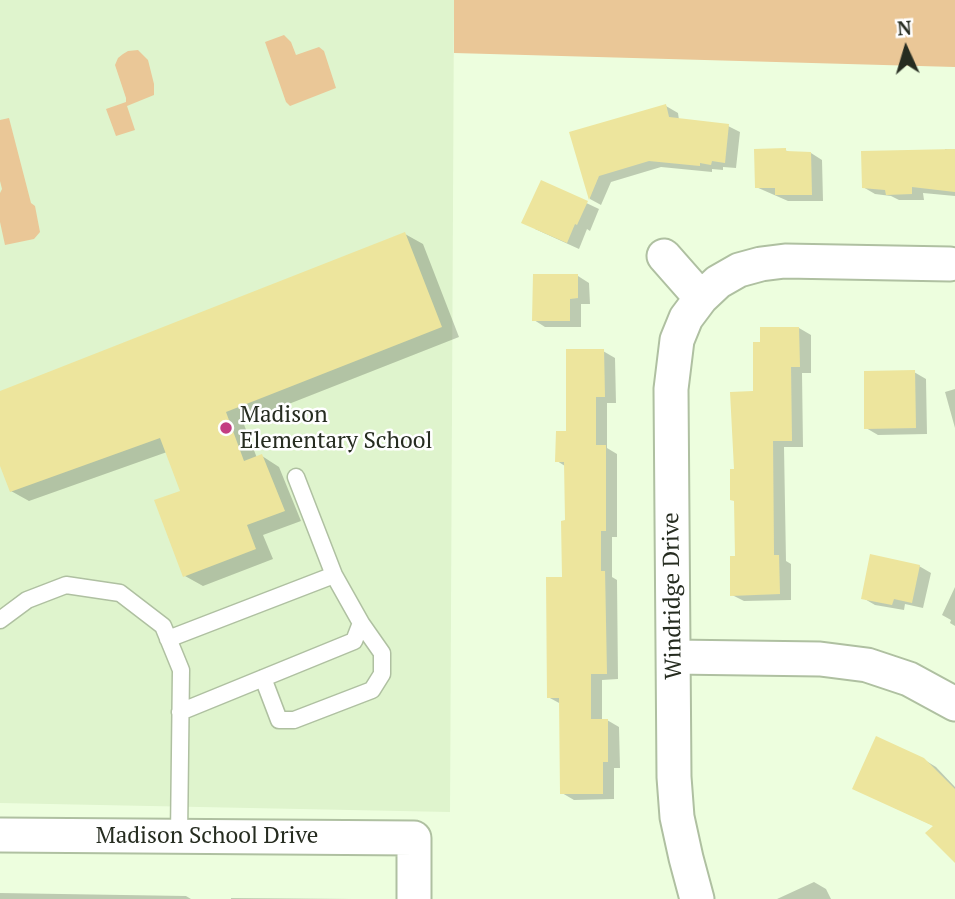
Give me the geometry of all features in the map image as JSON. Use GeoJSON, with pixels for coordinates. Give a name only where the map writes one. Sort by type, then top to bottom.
{"type":"FeatureCollection","features":[{"type":"Feature","properties":{"kind":"street"},"geometry":{"type":"LineString","coordinates":[[664,256],[701,298]]}},
{"type":"Feature","properties":{"kind":"street","name":"Windridge Drive"},"geometry":{"type":"LineString","coordinates":[[697,899],[677,817],[674,777],[672,365],[677,340],[686,318],[701,298],[719,282],[739,270],[785,261],[950,264]]}},
{"type":"Feature","properties":{"kind":"street"},"geometry":{"type":"LineString","coordinates":[[674,657],[820,659],[867,665],[909,679],[955,704]]}},
{"type":"Feature","properties":{"kind":"street","name":"Madison School Drive"},"geometry":{"type":"LineString","coordinates":[[0,835],[414,838],[414,899]]}},
{"type":"Feature","properties":{"kind":"lane"},"geometry":{"type":"LineString","coordinates":[[263,678],[279,720],[294,720],[372,690],[382,674],[382,653],[334,575],[296,477]]}},
{"type":"Feature","properties":{"kind":"lane"},"geometry":{"type":"LineString","coordinates":[[168,639],[334,575]]}},
{"type":"Feature","properties":{"kind":"lane"},"geometry":{"type":"LineString","coordinates":[[0,620],[27,600],[66,585],[120,593],[163,626],[181,670],[179,836]]}},
{"type":"Feature","properties":{"kind":"lane"},"geometry":{"type":"LineString","coordinates":[[180,712],[354,641],[362,623]]}},
{"type":"Feature","properties":{"kind":"shaded area","name":"Madison Elementary School"},"geometry":{"type":"Polygon","coordinates":[[[0,0],[454,0],[450,812],[0,803],[0,0]]]}},
{"type":"Feature","properties":{"kind":"shaded area"},"geometry":{"type":"Polygon","coordinates":[[[454,0],[955,0],[955,67],[454,53],[454,0]]]}},
{"type":"Feature","properties":{"kind":"shaded area"},"geometry":{"type":"Polygon","coordinates":[[[284,35],[291,42],[296,55],[319,47],[324,51],[336,88],[290,106],[286,102],[265,42],[284,35]]]}},
{"type":"Feature","properties":{"kind":"shaded area"},"geometry":{"type":"Polygon","coordinates":[[[138,50],[148,60],[154,95],[127,106],[135,130],[116,136],[106,109],[126,102],[126,98],[115,65],[123,54],[138,50]]]}},
{"type":"Feature","properties":{"kind":"shaded area"},"geometry":{"type":"Polygon","coordinates":[[[9,118],[40,232],[34,239],[5,245],[0,222],[0,120],[9,118]]]}},
{"type":"Feature","properties":{"kind":"building"},"geometry":{"type":"Polygon","coordinates":[[[666,104],[669,117],[729,124],[725,163],[712,161],[711,165],[700,163],[700,166],[649,161],[599,176],[589,200],[569,132],[666,104]]]}},
{"type":"Feature","properties":{"kind":"building"},"geometry":{"type":"Polygon","coordinates":[[[786,148],[786,151],[811,152],[812,195],[775,195],[775,188],[755,188],[754,149],[786,148]]]}},
{"type":"Feature","properties":{"kind":"building"},"geometry":{"type":"Polygon","coordinates":[[[955,149],[955,192],[912,187],[912,194],[886,195],[885,190],[862,188],[861,151],[955,149]]]}},
{"type":"Feature","properties":{"kind":"building"},"geometry":{"type":"Polygon","coordinates":[[[541,180],[588,201],[567,243],[521,223],[541,180]]]}},
{"type":"Feature","properties":{"kind":"building"},"geometry":{"type":"Polygon","coordinates":[[[405,232],[442,327],[226,412],[244,461],[262,454],[285,511],[247,525],[256,549],[183,577],[154,500],[180,491],[160,438],[10,492],[0,466],[0,391],[405,232]]]}},
{"type":"Feature","properties":{"kind":"building"},"geometry":{"type":"Polygon","coordinates":[[[533,274],[578,274],[578,298],[570,299],[570,321],[532,321],[533,274]]]}},
{"type":"Feature","properties":{"kind":"building"},"geometry":{"type":"Polygon","coordinates":[[[760,327],[799,327],[800,367],[791,367],[792,441],[773,441],[774,555],[779,555],[780,594],[730,596],[730,556],[735,556],[734,501],[730,500],[730,469],[734,469],[730,392],[753,391],[753,342],[760,342],[760,327]]]}},
{"type":"Feature","properties":{"kind":"building"},"geometry":{"type":"Polygon","coordinates":[[[566,349],[604,349],[605,397],[596,397],[596,445],[606,445],[606,531],[601,531],[601,571],[605,571],[607,674],[591,674],[591,719],[608,719],[608,762],[603,762],[603,794],[560,794],[559,698],[547,698],[546,577],[562,577],[564,462],[555,462],[556,431],[566,431],[566,349]]]}},
{"type":"Feature","properties":{"kind":"building"},"geometry":{"type":"Polygon","coordinates":[[[915,370],[916,428],[864,429],[864,371],[915,370]]]}},
{"type":"Feature","properties":{"kind":"building"},"geometry":{"type":"Polygon","coordinates":[[[870,554],[920,565],[912,603],[894,599],[892,605],[861,599],[870,554]]]}},
{"type":"Feature","properties":{"kind":"building"},"geometry":{"type":"Polygon","coordinates":[[[876,736],[924,758],[955,789],[955,863],[925,833],[933,826],[852,789],[876,736]]]}},
{"type":"Feature","properties":{"kind":"place","name":"Madison Elementary School"},"geometry":{"type":"Point","coordinates":[226,428]}}]}
